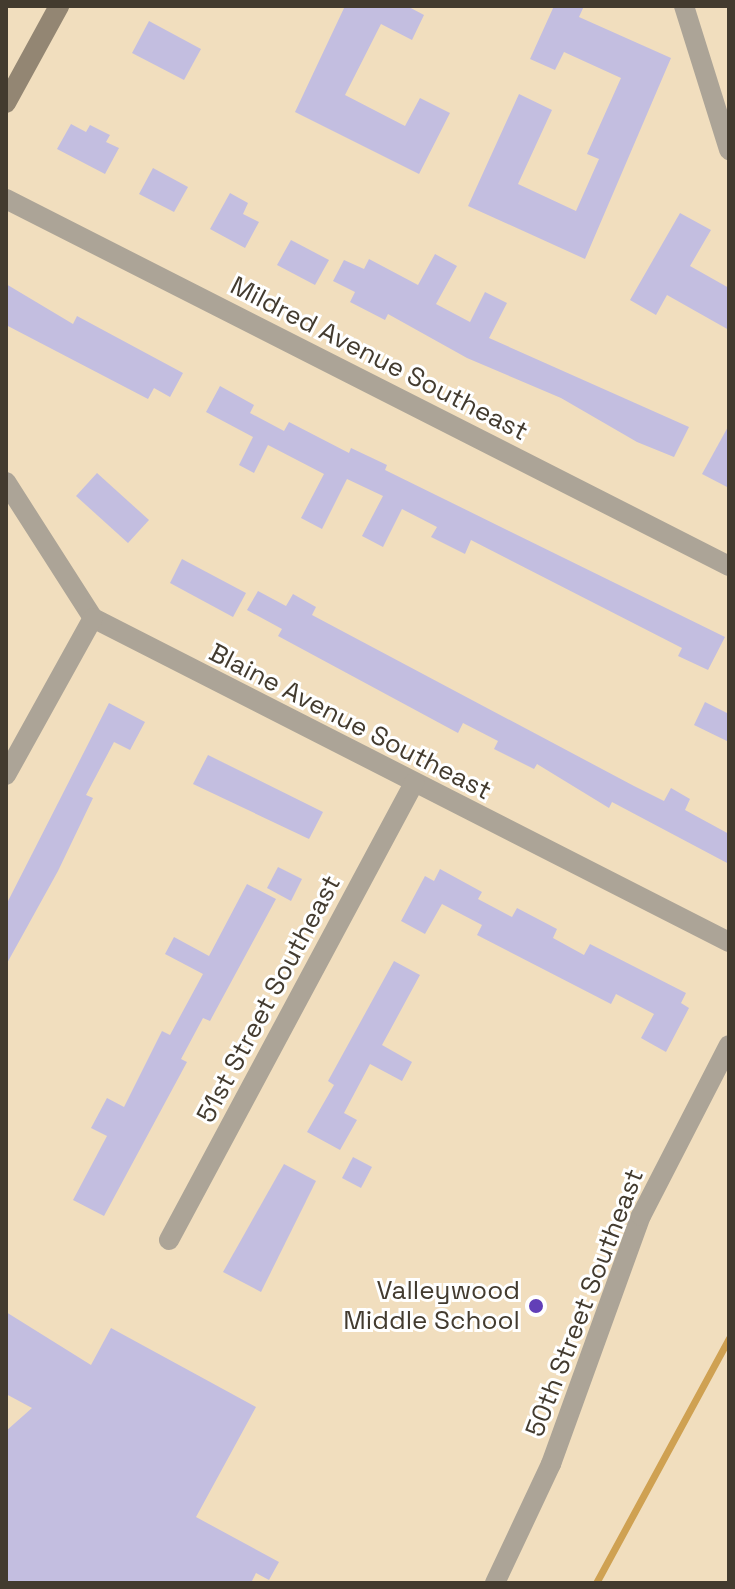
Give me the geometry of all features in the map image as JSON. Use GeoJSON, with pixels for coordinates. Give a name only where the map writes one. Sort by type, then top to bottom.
{"type":"FeatureCollection","features":[{"type":"Feature","properties":{"kind":"main road"},"geometry":{"type":"LineString","coordinates":[[6,103],[59,6]]}},
{"type":"Feature","properties":{"kind":"street"},"geometry":{"type":"LineString","coordinates":[[684,6],[729,150]]}},
{"type":"Feature","properties":{"kind":"street","name":"Mildred Avenue Southeast"},"geometry":{"type":"LineString","coordinates":[[6,199],[729,566]]}},
{"type":"Feature","properties":{"kind":"street"},"geometry":{"type":"LineString","coordinates":[[6,482],[93,618],[6,775]]}},
{"type":"Feature","properties":{"kind":"street","name":"Blaine Avenue Southeast"},"geometry":{"type":"LineString","coordinates":[[93,618],[729,942]]}},
{"type":"Feature","properties":{"kind":"street","name":"51st Street Southeast"},"geometry":{"type":"LineString","coordinates":[[169,1240],[414,783]]}},
{"type":"Feature","properties":{"kind":"street","name":"50th Street Southeast"},"geometry":{"type":"LineString","coordinates":[[495,1583],[551,1464],[641,1216],[729,1045]]}},
{"type":"Feature","properties":{"kind":"building"},"geometry":{"type":"Polygon","coordinates":[[[345,6],[407,6],[424,15],[412,40],[381,24],[345,95],[405,126],[420,98],[450,113],[419,174],[295,112],[345,6]]]}},
{"type":"Feature","properties":{"kind":"building"},"geometry":{"type":"Polygon","coordinates":[[[554,6],[584,6],[579,17],[671,58],[585,259],[468,206],[519,94],[552,110],[518,184],[576,211],[599,159],[587,154],[621,78],[564,52],[555,70],[530,59],[554,6]]]}},
{"type":"Feature","properties":{"kind":"building"},"geometry":{"type":"Polygon","coordinates":[[[149,21],[201,49],[184,80],[132,53],[149,21]]]}},
{"type":"Feature","properties":{"kind":"building"},"geometry":{"type":"Polygon","coordinates":[[[71,124],[86,132],[90,125],[110,135],[106,142],[119,148],[105,174],[57,149],[71,124]]]}},
{"type":"Feature","properties":{"kind":"building"},"geometry":{"type":"Polygon","coordinates":[[[153,168],[188,187],[174,212],[139,194],[153,168]]]}},
{"type":"Feature","properties":{"kind":"building"},"geometry":{"type":"Polygon","coordinates":[[[230,193],[248,203],[243,214],[259,222],[245,248],[210,229],[230,193]]]}},
{"type":"Feature","properties":{"kind":"building"},"geometry":{"type":"Polygon","coordinates":[[[680,213],[711,230],[690,266],[729,288],[729,330],[667,295],[656,315],[630,300],[680,213]]]}},
{"type":"Feature","properties":{"kind":"building"},"geometry":{"type":"Polygon","coordinates":[[[291,240],[329,260],[315,285],[277,265],[291,240]]]}},
{"type":"Feature","properties":{"kind":"building"},"geometry":{"type":"Polygon","coordinates":[[[435,254],[457,266],[436,304],[470,322],[485,292],[507,303],[489,338],[689,427],[674,457],[637,442],[561,398],[467,358],[388,314],[385,320],[350,302],[355,292],[333,281],[344,260],[364,269],[369,259],[418,285],[435,254]]]}},
{"type":"Feature","properties":{"kind":"building"},"geometry":{"type":"Polygon","coordinates":[[[6,284],[73,324],[77,316],[183,373],[170,397],[154,388],[148,399],[6,325],[6,284]]]}},
{"type":"Feature","properties":{"kind":"building"},"geometry":{"type":"Polygon","coordinates":[[[220,386],[254,405],[250,413],[284,431],[289,422],[349,453],[351,448],[387,465],[385,470],[725,637],[708,670],[678,656],[682,648],[471,540],[465,554],[431,537],[437,527],[402,509],[383,547],[362,536],[383,496],[347,479],[322,529],[301,518],[324,474],[268,445],[254,473],[239,465],[253,437],[206,412],[220,386]]]}},
{"type":"Feature","properties":{"kind":"building"},"geometry":{"type":"Polygon","coordinates":[[[729,425],[729,488],[702,474],[729,425]]]}},
{"type":"Feature","properties":{"kind":"building"},"geometry":{"type":"Polygon","coordinates":[[[97,473],[149,520],[128,543],[76,496],[97,473]]]}},
{"type":"Feature","properties":{"kind":"building"},"geometry":{"type":"Polygon","coordinates":[[[182,559],[246,593],[233,617],[170,583],[182,559]]]}},
{"type":"Feature","properties":{"kind":"building"},"geometry":{"type":"Polygon","coordinates":[[[258,591],[286,606],[293,594],[316,607],[312,615],[664,801],[671,788],[690,799],[685,810],[729,834],[729,864],[612,802],[609,808],[537,764],[534,769],[494,749],[498,741],[463,723],[458,733],[278,636],[282,629],[247,610],[258,591]]]}},
{"type":"Feature","properties":{"kind":"building"},"geometry":{"type":"Polygon","coordinates":[[[705,702],[729,714],[729,742],[694,725],[705,702]]]}},
{"type":"Feature","properties":{"kind":"building"},"geometry":{"type":"Polygon","coordinates":[[[109,703],[145,722],[130,750],[114,742],[86,795],[93,798],[58,871],[6,965],[6,905],[109,703]]]}},
{"type":"Feature","properties":{"kind":"building"},"geometry":{"type":"Polygon","coordinates":[[[208,755],[323,812],[309,839],[193,784],[208,755]]]}},
{"type":"Feature","properties":{"kind":"building"},"geometry":{"type":"Polygon","coordinates":[[[278,867],[302,879],[291,901],[267,888],[278,867]]]}},
{"type":"Feature","properties":{"kind":"building"},"geometry":{"type":"Polygon","coordinates":[[[440,869],[482,892],[478,899],[512,917],[517,908],[557,929],[553,938],[584,955],[590,944],[686,993],[681,1003],[689,1008],[666,1052],[641,1038],[654,1014],[616,994],[611,1004],[477,935],[482,925],[442,904],[425,934],[401,921],[425,876],[434,881],[440,869]]]}},
{"type":"Feature","properties":{"kind":"building"},"geometry":{"type":"Polygon","coordinates":[[[247,884],[276,899],[210,1021],[203,1018],[181,1059],[187,1062],[104,1216],[73,1200],[107,1136],[91,1128],[107,1098],[124,1107],[162,1031],[170,1035],[203,974],[165,954],[174,937],[209,956],[247,884]]]}},
{"type":"Feature","properties":{"kind":"building"},"geometry":{"type":"Polygon","coordinates":[[[394,961],[420,975],[382,1045],[412,1062],[402,1081],[370,1064],[344,1113],[357,1120],[340,1150],[307,1132],[334,1085],[328,1081],[394,961]]]}},
{"type":"Feature","properties":{"kind":"building"},"geometry":{"type":"Polygon","coordinates":[[[353,1157],[372,1167],[361,1188],[342,1178],[353,1157]]]}},
{"type":"Feature","properties":{"kind":"building"},"geometry":{"type":"Polygon","coordinates":[[[284,1164],[316,1181],[261,1292],[223,1272],[284,1164]]]}},
{"type":"Feature","properties":{"kind":"building"},"geometry":{"type":"Polygon","coordinates":[[[6,1312],[91,1365],[111,1328],[256,1407],[196,1517],[279,1562],[269,1580],[256,1573],[251,1583],[6,1583],[6,1431],[32,1408],[6,1394],[6,1312]]]}},
{"type":"Feature","properties":{"kind":"waterway"},"geometry":{"type":"LineString","coordinates":[[596,1583],[729,1338]]}},
{"type":"Feature","properties":{"kind":"place","name":"Valleywood Middle School"},"geometry":{"type":"Point","coordinates":[536,1306]}}]}
